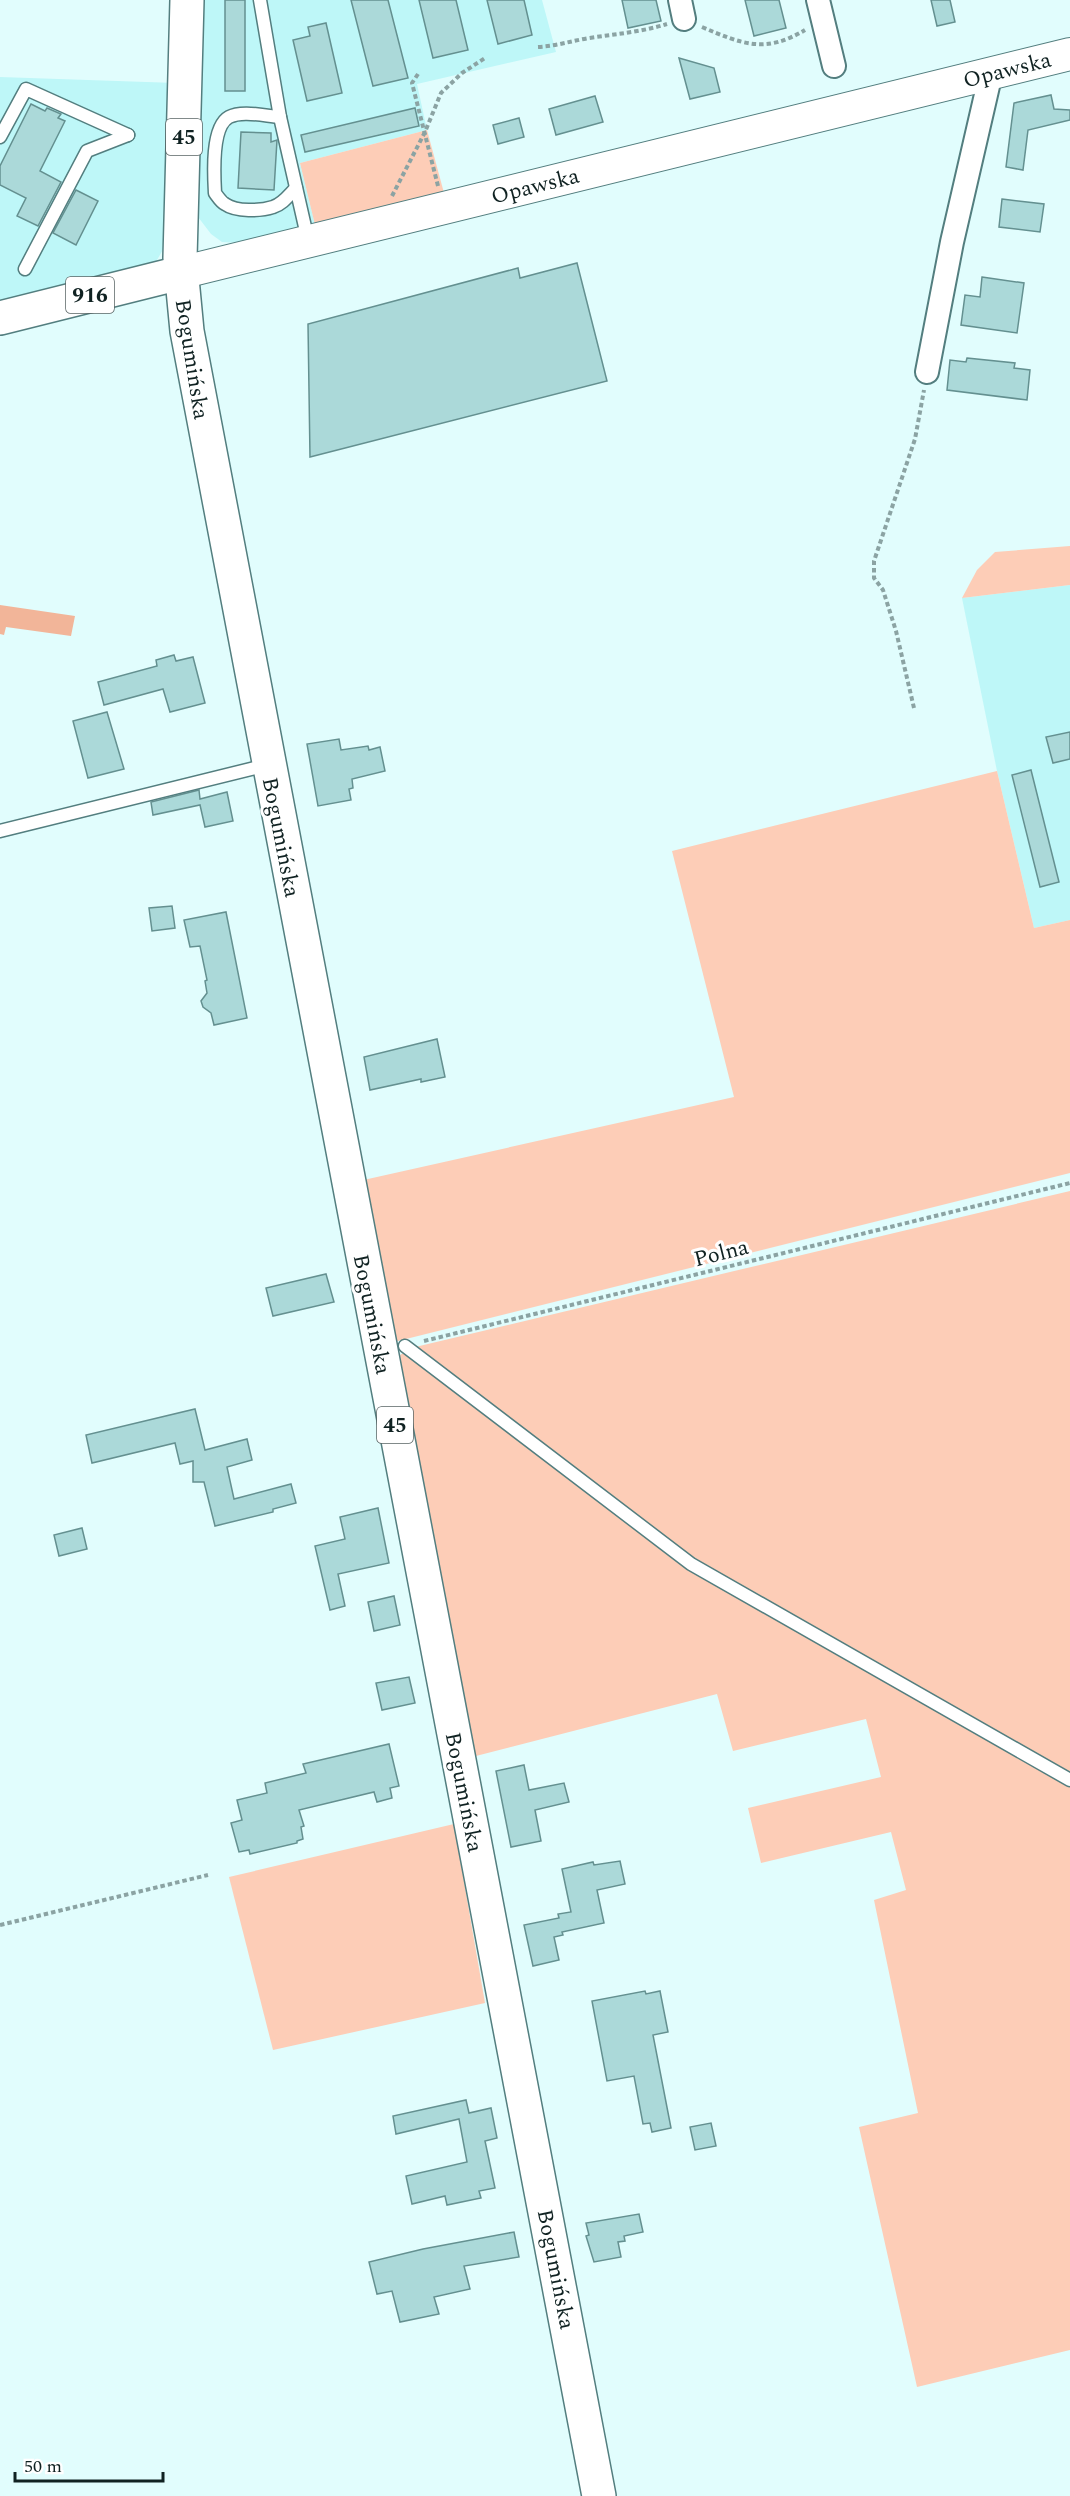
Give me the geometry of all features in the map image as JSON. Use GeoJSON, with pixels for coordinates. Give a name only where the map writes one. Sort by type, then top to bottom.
{"type":"FeatureCollection","features":[{"type":"Feature","properties":{"kind":"main road","name":"45"},"geometry":{"type":"LineString","coordinates":[[180,273],[187,0]]}},
{"type":"Feature","properties":{"kind":"main road","name":"Opawska"},"geometry":{"type":"LineString","coordinates":[[0,318],[1070,54]]}},
{"type":"Feature","properties":{"kind":"main road","name":"Bogumińska"},"geometry":{"type":"LineString","coordinates":[[180,273],[200,410],[599,2496]]}},
{"type":"Feature","properties":{"kind":"street"},"geometry":{"type":"LineString","coordinates":[[820,10],[834,66]]}},
{"type":"Feature","properties":{"kind":"street"},"geometry":{"type":"LineString","coordinates":[[927,372],[952,242],[991,73]]}},
{"type":"Feature","properties":{"kind":"lane"},"geometry":{"type":"LineString","coordinates":[[260,0],[280,117],[308,241]]}},
{"type":"Feature","properties":{"kind":"lane"},"geometry":{"type":"LineString","coordinates":[[0,137],[26,89],[128,135],[87,151],[25,269]]}},
{"type":"Feature","properties":{"kind":"lane"},"geometry":{"type":"LineString","coordinates":[[280,117],[240,114],[229,117],[222,123],[216,148],[215,193],[225,205],[263,209],[283,202],[296,188]]}},
{"type":"Feature","properties":{"kind":"lane"},"geometry":{"type":"LineString","coordinates":[[0,831],[268,765]]}},
{"type":"Feature","properties":{"kind":"lane"},"geometry":{"type":"LineString","coordinates":[[405,1346],[691,1564],[1070,1780]]}},
{"type":"Feature","properties":{"kind":"path"},"geometry":{"type":"LineString","coordinates":[[538,47],[556,46],[587,38],[622,35],[682,10],[727,38],[757,46],[794,36],[820,10]]}},
{"type":"Feature","properties":{"kind":"path"},"geometry":{"type":"LineString","coordinates":[[378,224],[425,132],[441,93],[462,73],[485,58]]}},
{"type":"Feature","properties":{"kind":"path"},"geometry":{"type":"LineString","coordinates":[[418,74],[412,83],[443,207]]}},
{"type":"Feature","properties":{"kind":"path"},"geometry":{"type":"LineString","coordinates":[[914,708],[896,631],[883,590],[874,578],[874,561],[915,439],[927,372]]}},
{"type":"Feature","properties":{"kind":"path","name":"Polna"},"geometry":{"type":"LineString","coordinates":[[405,1346],[1070,1183]]}},
{"type":"Feature","properties":{"kind":"path"},"geometry":{"type":"LineString","coordinates":[[0,1925],[208,1875]]}},
{"type":"Feature","properties":{"kind":"shaded area"},"geometry":{"type":"Polygon","coordinates":[[[198,0],[542,0],[556,52],[417,84],[427,130],[300,163],[315,225],[239,243],[222,242],[211,234],[195,213],[198,0]]]}},
{"type":"Feature","properties":{"kind":"shaded area"},"geometry":{"type":"Polygon","coordinates":[[[0,77],[176,83],[169,239],[153,267],[0,305],[0,77]]]}},
{"type":"Feature","properties":{"kind":"shaded area"},"geometry":{"type":"Polygon","coordinates":[[[427,130],[444,193],[315,225],[300,163],[427,130]]]}},
{"type":"Feature","properties":{"kind":"shaded area"},"geometry":{"type":"Polygon","coordinates":[[[1070,546],[1070,585],[962,598],[977,570],[995,552],[1070,546]]]}},
{"type":"Feature","properties":{"kind":"shaded area"},"geometry":{"type":"Polygon","coordinates":[[[1070,585],[1070,920],[1034,928],[997,771],[962,598],[1070,585]]]}},
{"type":"Feature","properties":{"kind":"shaded area"},"geometry":{"type":"Polygon","coordinates":[[[0,605],[75,616],[71,636],[6,627],[4,635],[0,634],[0,605]]]}},
{"type":"Feature","properties":{"kind":"shaded area"},"geometry":{"type":"Polygon","coordinates":[[[997,771],[1034,928],[1070,920],[1070,1173],[390,1343],[359,1181],[734,1097],[672,851],[997,771]]]}},
{"type":"Feature","properties":{"kind":"shaded area"},"geometry":{"type":"Polygon","coordinates":[[[1070,1191],[1070,2350],[917,2387],[859,2127],[918,2113],[874,1900],[906,1890],[891,1832],[761,1863],[748,1808],[881,1777],[866,1719],[733,1751],[717,1694],[472,1757],[397,1357],[411,1348],[1070,1191]]]}},
{"type":"Feature","properties":{"kind":"shaded area"},"geometry":{"type":"Polygon","coordinates":[[[454,1824],[485,2003],[273,2050],[229,1877],[454,1824]]]}},
{"type":"Feature","properties":{"kind":"building"},"geometry":{"type":"Polygon","coordinates":[[[225,0],[245,0],[245,91],[225,91],[225,0]]]}},
{"type":"Feature","properties":{"kind":"building"},"geometry":{"type":"Polygon","coordinates":[[[351,0],[388,0],[408,78],[373,86],[351,0]]]}},
{"type":"Feature","properties":{"kind":"building"},"geometry":{"type":"Polygon","coordinates":[[[419,0],[456,0],[468,50],[433,58],[419,0]]]}},
{"type":"Feature","properties":{"kind":"building"},"geometry":{"type":"Polygon","coordinates":[[[487,0],[524,0],[532,35],[498,44],[487,0]]]}},
{"type":"Feature","properties":{"kind":"building"},"geometry":{"type":"Polygon","coordinates":[[[622,0],[656,0],[661,21],[628,28],[622,0]]]}},
{"type":"Feature","properties":{"kind":"building"},"geometry":{"type":"Polygon","coordinates":[[[745,0],[779,0],[786,28],[754,36],[745,0]]]}},
{"type":"Feature","properties":{"kind":"building"},"geometry":{"type":"Polygon","coordinates":[[[931,0],[950,0],[955,22],[937,26],[931,0]]]}},
{"type":"Feature","properties":{"kind":"building"},"geometry":{"type":"Polygon","coordinates":[[[326,23],[342,93],[307,101],[293,40],[310,36],[308,27],[326,23]]]}},
{"type":"Feature","properties":{"kind":"building"},"geometry":{"type":"Polygon","coordinates":[[[679,58],[714,68],[720,92],[690,99],[679,58]]]}},
{"type":"Feature","properties":{"kind":"building"},"geometry":{"type":"Polygon","coordinates":[[[1051,95],[1054,109],[1070,110],[1070,120],[1028,130],[1023,170],[1006,167],[1014,103],[1051,95]]]}},
{"type":"Feature","properties":{"kind":"building"},"geometry":{"type":"Polygon","coordinates":[[[595,96],[603,122],[556,135],[549,109],[595,96]]]}},
{"type":"Feature","properties":{"kind":"building"},"geometry":{"type":"Polygon","coordinates":[[[31,104],[45,111],[47,108],[61,114],[58,118],[65,121],[40,171],[61,182],[38,226],[17,216],[26,198],[0,185],[0,166],[31,104]]]}},
{"type":"Feature","properties":{"kind":"building"},"geometry":{"type":"Polygon","coordinates":[[[415,108],[419,126],[305,152],[301,135],[415,108]]]}},
{"type":"Feature","properties":{"kind":"building"},"geometry":{"type":"Polygon","coordinates":[[[519,118],[524,137],[498,144],[493,125],[519,118]]]}},
{"type":"Feature","properties":{"kind":"building"},"geometry":{"type":"Polygon","coordinates":[[[241,132],[271,133],[271,142],[277,140],[274,190],[238,188],[241,132]]]}},
{"type":"Feature","properties":{"kind":"building"},"geometry":{"type":"Polygon","coordinates":[[[76,190],[98,201],[76,245],[53,233],[76,190]]]}},
{"type":"Feature","properties":{"kind":"building"},"geometry":{"type":"Polygon","coordinates":[[[1002,199],[1044,204],[1040,232],[999,227],[1002,199]]]}},
{"type":"Feature","properties":{"kind":"building"},"geometry":{"type":"Polygon","coordinates":[[[577,263],[607,381],[310,457],[308,324],[518,268],[520,278],[577,263]]]}},
{"type":"Feature","properties":{"kind":"building"},"geometry":{"type":"Polygon","coordinates":[[[982,277],[1024,283],[1017,333],[961,325],[965,295],[980,297],[982,277]]]}},
{"type":"Feature","properties":{"kind":"building"},"geometry":{"type":"Polygon","coordinates":[[[967,358],[1015,363],[1014,368],[1030,370],[1027,400],[947,390],[950,360],[966,362],[967,358]]]}},
{"type":"Feature","properties":{"kind":"building"},"geometry":{"type":"Polygon","coordinates":[[[174,655],[176,661],[193,657],[205,703],[170,712],[163,689],[104,705],[98,682],[157,666],[156,660],[174,655]]]}},
{"type":"Feature","properties":{"kind":"building"},"geometry":{"type":"Polygon","coordinates":[[[107,712],[124,769],[88,778],[73,721],[107,712]]]}},
{"type":"Feature","properties":{"kind":"building"},"geometry":{"type":"Polygon","coordinates":[[[1070,732],[1070,759],[1053,763],[1046,737],[1070,732]]]}},
{"type":"Feature","properties":{"kind":"building"},"geometry":{"type":"Polygon","coordinates":[[[339,739],[341,750],[368,746],[369,750],[380,747],[385,771],[352,779],[353,788],[349,789],[351,800],[318,806],[307,744],[339,739]]]}},
{"type":"Feature","properties":{"kind":"building"},"geometry":{"type":"Polygon","coordinates":[[[1031,770],[1059,882],[1040,887],[1012,775],[1031,770]]]}},
{"type":"Feature","properties":{"kind":"building"},"geometry":{"type":"Polygon","coordinates":[[[199,790],[200,799],[227,792],[233,821],[205,827],[200,805],[153,815],[151,802],[199,790]]]}},
{"type":"Feature","properties":{"kind":"building"},"geometry":{"type":"Polygon","coordinates":[[[172,906],[175,928],[152,931],[149,908],[172,906]]]}},
{"type":"Feature","properties":{"kind":"building"},"geometry":{"type":"Polygon","coordinates":[[[226,912],[247,1018],[214,1025],[211,1013],[203,1007],[201,1001],[207,993],[205,981],[207,980],[200,946],[190,947],[184,920],[226,912]]]}},
{"type":"Feature","properties":{"kind":"building"},"geometry":{"type":"Polygon","coordinates":[[[437,1039],[445,1077],[421,1082],[421,1079],[370,1090],[364,1057],[437,1039]]]}},
{"type":"Feature","properties":{"kind":"building"},"geometry":{"type":"Polygon","coordinates":[[[326,1274],[334,1302],[273,1316],[266,1288],[326,1274]]]}},
{"type":"Feature","properties":{"kind":"building"},"geometry":{"type":"Polygon","coordinates":[[[195,1409],[205,1450],[247,1439],[252,1460],[227,1467],[234,1499],[291,1484],[296,1503],[273,1509],[273,1512],[215,1526],[204,1482],[193,1482],[193,1461],[180,1464],[175,1443],[92,1463],[86,1435],[195,1409]]]}},
{"type":"Feature","properties":{"kind":"building"},"geometry":{"type":"Polygon","coordinates":[[[378,1508],[389,1563],[338,1574],[345,1606],[330,1610],[315,1546],[345,1539],[340,1517],[378,1508]]]}},
{"type":"Feature","properties":{"kind":"building"},"geometry":{"type":"Polygon","coordinates":[[[82,1528],[87,1549],[59,1556],[54,1535],[82,1528]]]}},
{"type":"Feature","properties":{"kind":"building"},"geometry":{"type":"Polygon","coordinates":[[[394,1596],[400,1625],[374,1631],[368,1602],[394,1596]]]}},
{"type":"Feature","properties":{"kind":"building"},"geometry":{"type":"Polygon","coordinates":[[[409,1677],[415,1703],[382,1710],[376,1683],[409,1677]]]}},
{"type":"Feature","properties":{"kind":"building"},"geometry":{"type":"Polygon","coordinates":[[[389,1744],[399,1786],[390,1788],[392,1798],[377,1802],[374,1792],[299,1810],[304,1826],[301,1827],[303,1839],[297,1843],[250,1854],[249,1850],[239,1852],[231,1823],[242,1820],[237,1800],[267,1793],[265,1783],[306,1773],[303,1764],[389,1744]]]}},
{"type":"Feature","properties":{"kind":"building"},"geometry":{"type":"Polygon","coordinates":[[[524,1765],[529,1790],[564,1783],[569,1802],[535,1810],[541,1841],[511,1847],[496,1771],[524,1765]]]}},
{"type":"Feature","properties":{"kind":"building"},"geometry":{"type":"Polygon","coordinates":[[[620,1861],[625,1884],[597,1890],[604,1923],[562,1932],[563,1935],[554,1937],[559,1960],[533,1966],[524,1925],[559,1918],[558,1914],[571,1912],[562,1869],[593,1862],[594,1865],[620,1861]]]}},
{"type":"Feature","properties":{"kind":"building"},"geometry":{"type":"Polygon","coordinates":[[[645,1991],[646,1994],[660,1991],[668,2032],[653,2035],[671,2128],[652,2132],[650,2123],[643,2124],[634,2076],[607,2081],[592,2001],[645,1991]]]}},
{"type":"Feature","properties":{"kind":"building"},"geometry":{"type":"Polygon","coordinates":[[[466,2100],[469,2113],[491,2108],[497,2138],[485,2141],[495,2188],[479,2191],[481,2198],[447,2205],[445,2196],[412,2204],[406,2176],[467,2162],[459,2119],[396,2134],[393,2116],[466,2100]]]}},
{"type":"Feature","properties":{"kind":"building"},"geometry":{"type":"Polygon","coordinates":[[[711,2123],[716,2146],[695,2150],[690,2127],[711,2123]]]}},
{"type":"Feature","properties":{"kind":"building"},"geometry":{"type":"Polygon","coordinates":[[[639,2214],[643,2232],[624,2236],[625,2241],[618,2242],[621,2257],[594,2262],[586,2236],[589,2235],[586,2223],[639,2214]]]}},
{"type":"Feature","properties":{"kind":"building"},"geometry":{"type":"Polygon","coordinates":[[[514,2232],[519,2257],[464,2266],[470,2289],[434,2297],[439,2314],[400,2322],[392,2291],[377,2294],[369,2262],[514,2232]]]}}]}
